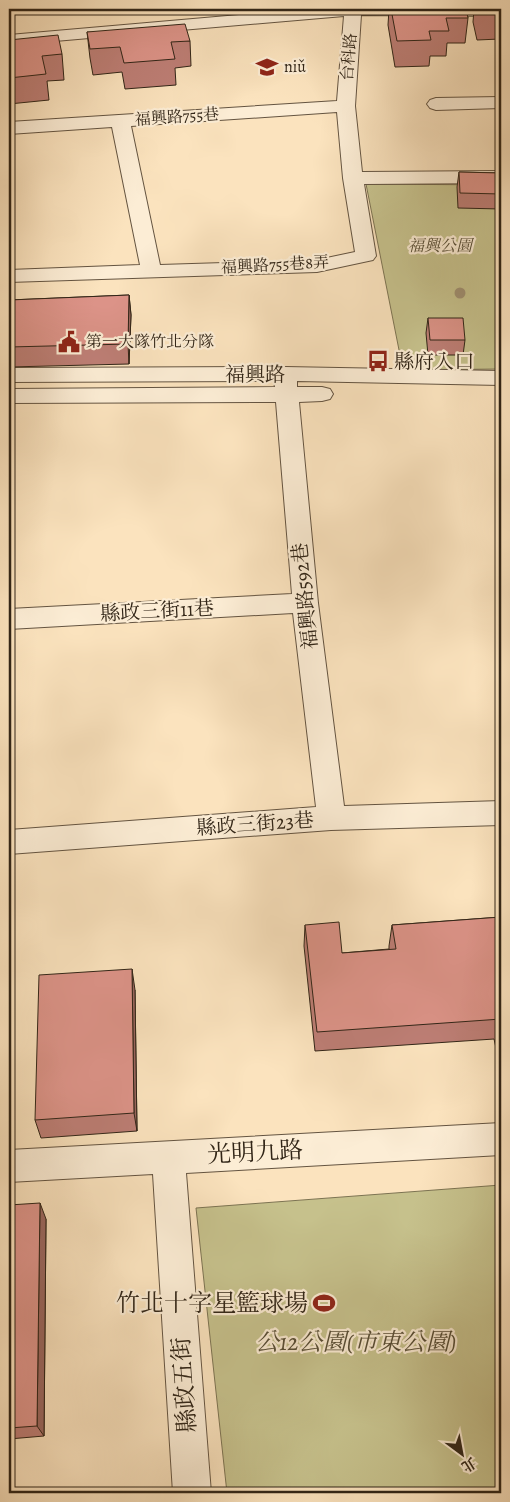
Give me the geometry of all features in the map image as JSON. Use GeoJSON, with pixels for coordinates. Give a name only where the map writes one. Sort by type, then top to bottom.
{"type":"FeatureCollection","features":[{"type":"Feature","properties":{"kind":"street"},"geometry":{"type":"LineString","coordinates":[[9,40],[353,10],[501,11]]}},
{"type":"Feature","properties":{"kind":"street","name":"台科路"},"geometry":{"type":"LineString","coordinates":[[346,106],[353,10]]}},
{"type":"Feature","properties":{"kind":"street"},"geometry":{"type":"LineString","coordinates":[[436,104],[501,103]]}},
{"type":"Feature","properties":{"kind":"street","name":"福興路755巷"},"geometry":{"type":"LineString","coordinates":[[9,128],[346,106]]}},
{"type":"Feature","properties":{"kind":"street","name":"福興路755巷8弄"},"geometry":{"type":"LineString","coordinates":[[9,276],[317,266],[366,256],[353,178],[346,106]]}},
{"type":"Feature","properties":{"kind":"street"},"geometry":{"type":"LineString","coordinates":[[120,120],[151,271]]}},
{"type":"Feature","properties":{"kind":"street"},"geometry":{"type":"LineString","coordinates":[[353,178],[501,177]]}},
{"type":"Feature","properties":{"kind":"street","name":"福興路"},"geometry":{"type":"LineString","coordinates":[[9,375],[285,384],[501,396]]}},
{"type":"Feature","properties":{"kind":"street","name":"福興路"},"geometry":{"type":"LineString","coordinates":[[9,396],[285,384],[501,378]]}},
{"type":"Feature","properties":{"kind":"street","name":"福興路592巷"},"geometry":{"type":"LineString","coordinates":[[285,384],[305,603],[331,818]]}},
{"type":"Feature","properties":{"kind":"street","name":"縣政三街11巷"},"geometry":{"type":"LineString","coordinates":[[9,619],[305,603]]}},
{"type":"Feature","properties":{"kind":"street","name":"縣政三街23巷"},"geometry":{"type":"LineString","coordinates":[[9,842],[331,818],[501,813]]}},
{"type":"Feature","properties":{"kind":"street","name":"光明九路"},"geometry":{"type":"LineString","coordinates":[[9,1166],[501,1139]]}},
{"type":"Feature","properties":{"kind":"street","name":"縣政五街"},"geometry":{"type":"LineString","coordinates":[[168,1156],[192,1493]]}},
{"type":"Feature","properties":{"kind":"green space","name":"福興公園"},"geometry":{"type":"Polygon","coordinates":[[[366,184],[501,185],[501,369],[403,370],[366,184]]]}},
{"type":"Feature","properties":{"kind":"green space","name":"公12公園(市東公園)"},"geometry":{"type":"Polygon","coordinates":[[[501,1185],[501,1493],[227,1493],[196,1208],[501,1185]]]}},
{"type":"Feature","properties":{"kind":"building"},"geometry":{"type":"Polygon","coordinates":[[[391,9],[466,9],[468,18],[446,18],[449,31],[429,31],[431,40],[397,41],[391,9]]]}},
{"type":"Feature","properties":{"kind":"building"},"geometry":{"type":"Polygon","coordinates":[[[479,9],[501,9],[501,14],[480,14],[479,9]]]}},
{"type":"Feature","properties":{"kind":"building"},"geometry":{"type":"Polygon","coordinates":[[[185,24],[190,41],[171,42],[175,59],[124,63],[120,47],[90,49],[87,32],[185,24]]]}},
{"type":"Feature","properties":{"kind":"building"},"geometry":{"type":"Polygon","coordinates":[[[58,35],[62,54],[42,56],[46,74],[9,78],[9,40],[58,35]]]}},
{"type":"Feature","properties":{"kind":"building"},"geometry":{"type":"Polygon","coordinates":[[[459,172],[501,173],[501,194],[460,193],[459,172]]]}},
{"type":"Feature","properties":{"kind":"building"},"geometry":{"type":"Polygon","coordinates":[[[129,295],[128,344],[9,347],[9,300],[129,295]]]}},
{"type":"Feature","properties":{"kind":"building"},"geometry":{"type":"Polygon","coordinates":[[[428,318],[463,318],[465,340],[430,340],[428,318]]]}},
{"type":"Feature","properties":{"kind":"building"},"geometry":{"type":"Polygon","coordinates":[[[501,917],[501,1019],[317,1032],[305,925],[339,922],[342,953],[396,949],[392,925],[501,917]]]}},
{"type":"Feature","properties":{"kind":"building"},"geometry":{"type":"Polygon","coordinates":[[[132,969],[134,1113],[35,1120],[39,975],[132,969]]]}},
{"type":"Feature","properties":{"kind":"building"},"geometry":{"type":"Polygon","coordinates":[[[40,1203],[37,1426],[9,1428],[9,1205],[40,1203]]]}},
{"type":"Feature","properties":{"kind":"place","name":"niǔ"},"geometry":{"type":"Point","coordinates":[267,67]}},
{"type":"Feature","properties":{"kind":"place","name":"第一大隊竹北分隊"},"geometry":{"type":"Point","coordinates":[69,342]}},
{"type":"Feature","properties":{"kind":"place","name":"縣府入口"},"geometry":{"type":"Point","coordinates":[378,361]}},
{"type":"Feature","properties":{"kind":"place","name":"竹北十字星籃球場"},"geometry":{"type":"Point","coordinates":[324,1303]}}]}
